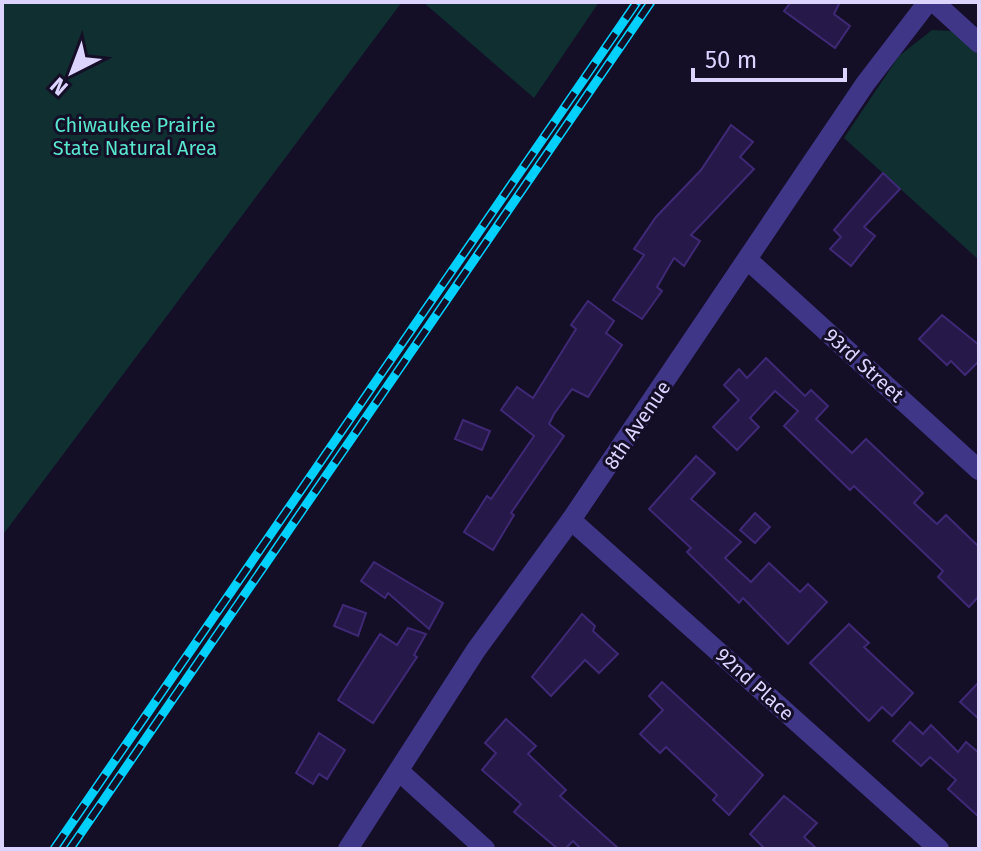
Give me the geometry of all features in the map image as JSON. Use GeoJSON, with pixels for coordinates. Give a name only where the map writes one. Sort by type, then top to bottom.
{"type":"FeatureCollection","features":[{"type":"Feature","properties":{"kind":"street"},"geometry":{"type":"LineString","coordinates":[[931,2],[979,43]]}},
{"type":"Feature","properties":{"kind":"street","name":"8th Avenue"},"geometry":{"type":"LineString","coordinates":[[348,849],[476,650],[571,520],[749,261],[865,84],[931,2]]}},
{"type":"Feature","properties":{"kind":"street","name":"93rd Street"},"geometry":{"type":"LineString","coordinates":[[749,261],[979,470]]}},
{"type":"Feature","properties":{"kind":"street","name":"92nd Place"},"geometry":{"type":"LineString","coordinates":[[571,520],[939,849]]}},
{"type":"Feature","properties":{"kind":"street"},"geometry":{"type":"LineString","coordinates":[[400,772],[485,849]]}},
{"type":"Feature","properties":{"kind":"green space","name":"Chiwaukee Prairie State Natural Area"},"geometry":{"type":"Polygon","coordinates":[[[2,2],[402,2],[2,536],[2,2]]]}},
{"type":"Feature","properties":{"kind":"green space"},"geometry":{"type":"Polygon","coordinates":[[[423,2],[599,2],[534,98],[423,2]]]}},
{"type":"Feature","properties":{"kind":"green space"},"geometry":{"type":"Polygon","coordinates":[[[932,30],[952,31],[979,51],[979,260],[844,138],[899,56],[932,30]]]}},
{"type":"Feature","properties":{"kind":"building"},"geometry":{"type":"Polygon","coordinates":[[[791,2],[840,2],[834,14],[850,26],[835,48],[784,11],[791,2]]]}},
{"type":"Feature","properties":{"kind":"building"},"geometry":{"type":"Polygon","coordinates":[[[731,125],[753,142],[740,157],[754,169],[691,235],[700,241],[684,266],[674,258],[657,287],[662,291],[642,319],[613,300],[644,255],[634,249],[656,217],[701,170],[731,125]]]}},
{"type":"Feature","properties":{"kind":"building"},"geometry":{"type":"Polygon","coordinates":[[[883,173],[900,189],[864,227],[875,236],[851,266],[830,249],[841,237],[834,230],[883,173]]]}},
{"type":"Feature","properties":{"kind":"building"},"geometry":{"type":"Polygon","coordinates":[[[588,301],[614,321],[606,333],[622,345],[588,397],[572,389],[554,414],[549,424],[564,436],[511,513],[514,515],[493,550],[464,532],[487,496],[491,499],[534,436],[501,410],[517,387],[533,398],[576,329],[571,325],[588,301]]]}},
{"type":"Feature","properties":{"kind":"building"},"geometry":{"type":"Polygon","coordinates":[[[942,315],[979,345],[979,361],[965,375],[951,361],[947,365],[919,339],[942,315]]]}},
{"type":"Feature","properties":{"kind":"building"},"geometry":{"type":"Polygon","coordinates":[[[766,358],[805,396],[811,390],[828,406],[816,419],[852,453],[866,439],[923,493],[914,503],[937,524],[946,515],[979,547],[979,596],[969,607],[938,577],[943,571],[854,486],[850,490],[784,426],[798,411],[775,391],[750,418],[759,427],[737,450],[713,427],[739,400],[724,385],[739,369],[747,378],[766,358]]]}},
{"type":"Feature","properties":{"kind":"building"},"geometry":{"type":"Polygon","coordinates":[[[463,420],[490,431],[482,450],[455,439],[463,420]]]}},
{"type":"Feature","properties":{"kind":"building"},"geometry":{"type":"Polygon","coordinates":[[[696,456],[715,473],[691,499],[741,542],[725,558],[751,582],[769,563],[800,592],[808,584],[827,602],[788,644],[743,598],[739,603],[687,552],[691,548],[649,509],[696,456]]]}},
{"type":"Feature","properties":{"kind":"building"},"geometry":{"type":"Polygon","coordinates":[[[755,513],[770,527],[755,543],[740,530],[755,513]]]}},
{"type":"Feature","properties":{"kind":"building"},"geometry":{"type":"Polygon","coordinates":[[[374,562],[443,603],[429,629],[388,593],[385,598],[361,581],[374,562]]]}},
{"type":"Feature","properties":{"kind":"building"},"geometry":{"type":"Polygon","coordinates":[[[343,605],[366,613],[358,636],[334,626],[343,605]]]}},
{"type":"Feature","properties":{"kind":"building"},"geometry":{"type":"Polygon","coordinates":[[[582,614],[595,626],[593,631],[618,654],[599,673],[585,660],[551,696],[532,677],[582,614]]]}},
{"type":"Feature","properties":{"kind":"building"},"geometry":{"type":"Polygon","coordinates":[[[849,624],[869,643],[864,647],[913,693],[892,716],[882,707],[869,721],[810,663],[849,624]]]}},
{"type":"Feature","properties":{"kind":"building"},"geometry":{"type":"Polygon","coordinates":[[[408,628],[426,634],[414,655],[417,657],[373,723],[338,700],[380,634],[397,645],[408,628]]]}},
{"type":"Feature","properties":{"kind":"building"},"geometry":{"type":"Polygon","coordinates":[[[662,682],[763,775],[729,815],[713,800],[717,795],[666,747],[660,753],[640,734],[663,710],[649,696],[662,682]]]}},
{"type":"Feature","properties":{"kind":"building"},"geometry":{"type":"Polygon","coordinates":[[[979,682],[979,719],[960,702],[979,682]]]}},
{"type":"Feature","properties":{"kind":"building"},"geometry":{"type":"Polygon","coordinates":[[[506,719],[536,746],[528,754],[566,790],[560,796],[619,849],[581,849],[573,841],[565,849],[558,849],[514,812],[521,804],[482,770],[496,753],[485,743],[506,719]]]}},
{"type":"Feature","properties":{"kind":"building"},"geometry":{"type":"Polygon","coordinates":[[[910,722],[923,734],[931,725],[958,752],[966,742],[979,753],[979,817],[948,789],[956,780],[930,757],[921,766],[893,741],[910,722]]]}},
{"type":"Feature","properties":{"kind":"building"},"geometry":{"type":"Polygon","coordinates":[[[319,733],[345,750],[327,779],[319,774],[313,784],[296,773],[319,733]]]}},
{"type":"Feature","properties":{"kind":"building"},"geometry":{"type":"Polygon","coordinates":[[[784,796],[817,823],[804,837],[817,849],[765,849],[750,834],[784,796]]]}},
{"type":"Feature","properties":{"kind":"railway"},"geometry":{"type":"LineString","coordinates":[[54,849],[637,2]]}},
{"type":"Feature","properties":{"kind":"railway"},"geometry":{"type":"LineString","coordinates":[[70,849],[651,2]]}}]}
